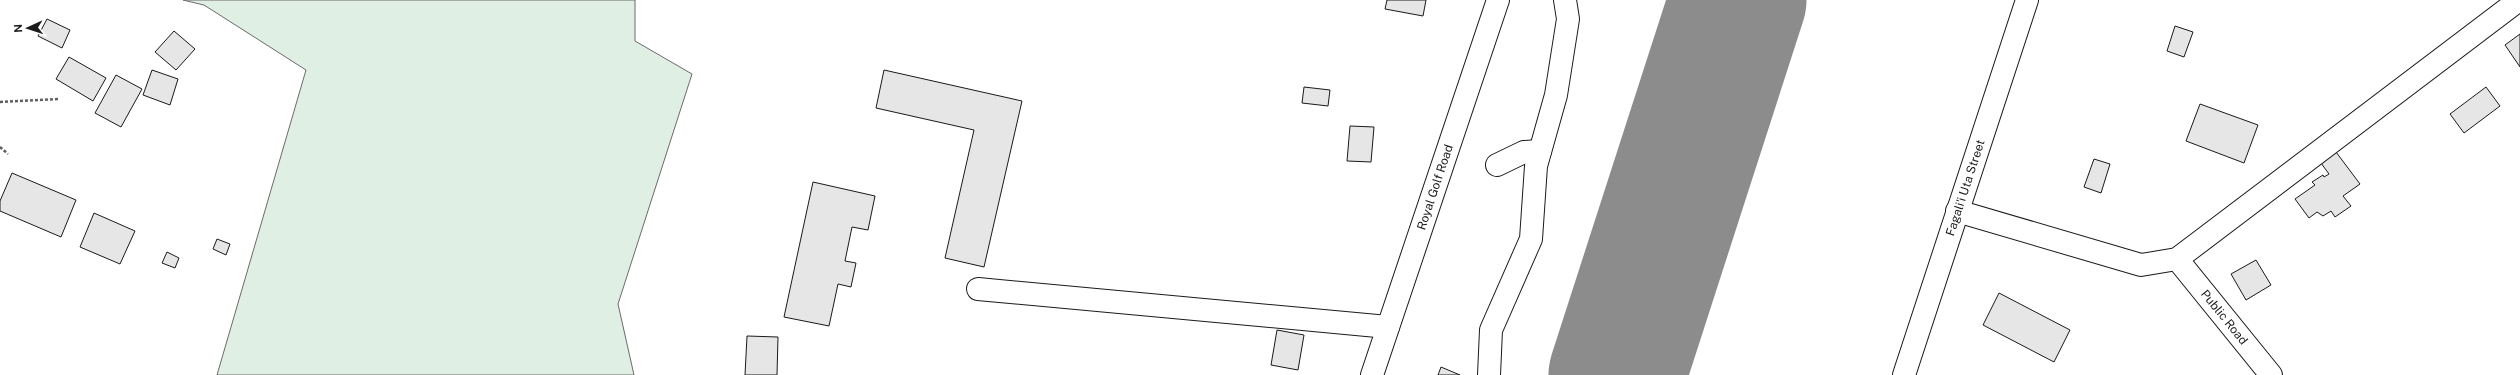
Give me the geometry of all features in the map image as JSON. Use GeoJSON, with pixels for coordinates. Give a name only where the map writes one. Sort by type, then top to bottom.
{"type":"FeatureCollection","features":[{"type":"Feature","properties":{"kind":"street","name":"Royal Golf Road"},"geometry":{"type":"LineString","coordinates":[[1372,375],[1498,0]]}},
{"type":"Feature","properties":{"kind":"street"},"geometry":{"type":"LineString","coordinates":[[1489,375],[1491,330],[1531,239],[1536,166],[1559,72],[1568,19],[1565,0]]}},
{"type":"Feature","properties":{"kind":"street","name":"Fagali'i Uta Street"},"geometry":{"type":"LineString","coordinates":[[1904,375],[2027,0]]}},
{"type":"Feature","properties":{"kind":"street"},"geometry":{"type":"LineString","coordinates":[[1957,211],[2141,265],[2177,259],[2519,0]]}},
{"type":"Feature","properties":{"kind":"street"},"geometry":{"type":"LineString","coordinates":[[1497,165],[1524,152],[1540,150]]}},
{"type":"Feature","properties":{"kind":"street","name":"Public Road"},"geometry":{"type":"LineString","coordinates":[[2177,259],[2271,375]]}},
{"type":"Feature","properties":{"kind":"street"},"geometry":{"type":"LineString","coordinates":[[978,289],[1388,327]]}},
{"type":"Feature","properties":{"kind":"path"},"geometry":{"type":"LineString","coordinates":[[0,102],[59,99]]}},
{"type":"Feature","properties":{"kind":"path"},"geometry":{"type":"LineString","coordinates":[[0,148],[8,154]]}},
{"type":"Feature","properties":{"kind":"green space"},"geometry":{"type":"Polygon","coordinates":[[[183,0],[635,0],[635,41],[692,74],[618,304],[634,375],[217,375],[306,70],[204,5],[183,0]]]}},
{"type":"Feature","properties":{"kind":"building"},"geometry":{"type":"Polygon","coordinates":[[[1387,0],[1426,0],[1423,16],[1385,9],[1387,0]]]}},
{"type":"Feature","properties":{"kind":"building"},"geometry":{"type":"Polygon","coordinates":[[[47,19],[70,30],[62,48],[38,36],[47,19]]]}},
{"type":"Feature","properties":{"kind":"building"},"geometry":{"type":"Polygon","coordinates":[[[2175,26],[2193,32],[2184,57],[2167,51],[2175,26]]]}},
{"type":"Feature","properties":{"kind":"building"},"geometry":{"type":"Polygon","coordinates":[[[174,31],[195,49],[176,70],[155,52],[174,31]]]}},
{"type":"Feature","properties":{"kind":"building"},"geometry":{"type":"Polygon","coordinates":[[[2520,34],[2520,67],[2505,45],[2520,34]]]}},
{"type":"Feature","properties":{"kind":"building"},"geometry":{"type":"Polygon","coordinates":[[[69,57],[106,78],[93,101],[56,79],[69,57]]]}},
{"type":"Feature","properties":{"kind":"building"},"geometry":{"type":"Polygon","coordinates":[[[152,70],[178,79],[170,105],[143,95],[152,70]]]}},
{"type":"Feature","properties":{"kind":"building"},"geometry":{"type":"Polygon","coordinates":[[[884,70],[1022,101],[984,267],[945,258],[974,130],[876,108],[884,70]]]}},
{"type":"Feature","properties":{"kind":"building"},"geometry":{"type":"Polygon","coordinates":[[[116,75],[142,89],[121,127],[95,113],[116,75]]]}},
{"type":"Feature","properties":{"kind":"building"},"geometry":{"type":"Polygon","coordinates":[[[1304,87],[1330,90],[1328,106],[1302,103],[1304,87]]]}},
{"type":"Feature","properties":{"kind":"building"},"geometry":{"type":"Polygon","coordinates":[[[2486,87],[2500,106],[2464,133],[2450,114],[2486,87]]]}},
{"type":"Feature","properties":{"kind":"building"},"geometry":{"type":"Polygon","coordinates":[[[2200,104],[2258,125],[2244,163],[2186,141],[2200,104]]]}},
{"type":"Feature","properties":{"kind":"building"},"geometry":{"type":"Polygon","coordinates":[[[1350,126],[1374,127],[1371,162],[1347,161],[1350,126]]]}},
{"type":"Feature","properties":{"kind":"building"},"geometry":{"type":"Polygon","coordinates":[[[2333,148],[2360,184],[2343,196],[2351,206],[2335,217],[2331,211],[2323,216],[2317,212],[2309,218],[2295,199],[2315,185],[2312,182],[2323,175],[2324,177],[2329,174],[2318,159],[2333,148]]]}},
{"type":"Feature","properties":{"kind":"building"},"geometry":{"type":"Polygon","coordinates":[[[2094,159],[2110,164],[2101,193],[2084,187],[2094,159]]]}},
{"type":"Feature","properties":{"kind":"building"},"geometry":{"type":"Polygon","coordinates":[[[12,173],[76,200],[61,237],[0,211],[0,201],[12,173]]]}},
{"type":"Feature","properties":{"kind":"building"},"geometry":{"type":"Polygon","coordinates":[[[813,182],[875,196],[868,230],[852,227],[845,261],[856,263],[851,287],[838,284],[829,326],[784,317],[813,182]]]}},
{"type":"Feature","properties":{"kind":"building"},"geometry":{"type":"Polygon","coordinates":[[[94,213],[135,231],[120,264],[80,247],[94,213]]]}},
{"type":"Feature","properties":{"kind":"building"},"geometry":{"type":"Polygon","coordinates":[[[217,239],[230,244],[226,255],[213,249],[217,239]]]}},
{"type":"Feature","properties":{"kind":"building"},"geometry":{"type":"Polygon","coordinates":[[[167,252],[179,258],[175,268],[162,263],[167,252]]]}},
{"type":"Feature","properties":{"kind":"building"},"geometry":{"type":"Polygon","coordinates":[[[2256,260],[2271,285],[2246,300],[2231,274],[2256,260]]]}},
{"type":"Feature","properties":{"kind":"building"},"geometry":{"type":"Polygon","coordinates":[[[1999,293],[2070,330],[2054,362],[1983,325],[1999,293]]]}},
{"type":"Feature","properties":{"kind":"building"},"geometry":{"type":"Polygon","coordinates":[[[1277,330],[1304,335],[1298,370],[1271,365],[1277,330]]]}},
{"type":"Feature","properties":{"kind":"building"},"geometry":{"type":"Polygon","coordinates":[[[747,336],[778,337],[777,375],[745,375],[747,336]]]}},
{"type":"Feature","properties":{"kind":"building"},"geometry":{"type":"Polygon","coordinates":[[[1441,367],[1460,375],[1438,375],[1441,367]]]}},
{"type":"Feature","properties":{"kind":"runway"},"geometry":{"type":"LineString","coordinates":[[1617,375],[1738,0]]}}]}
